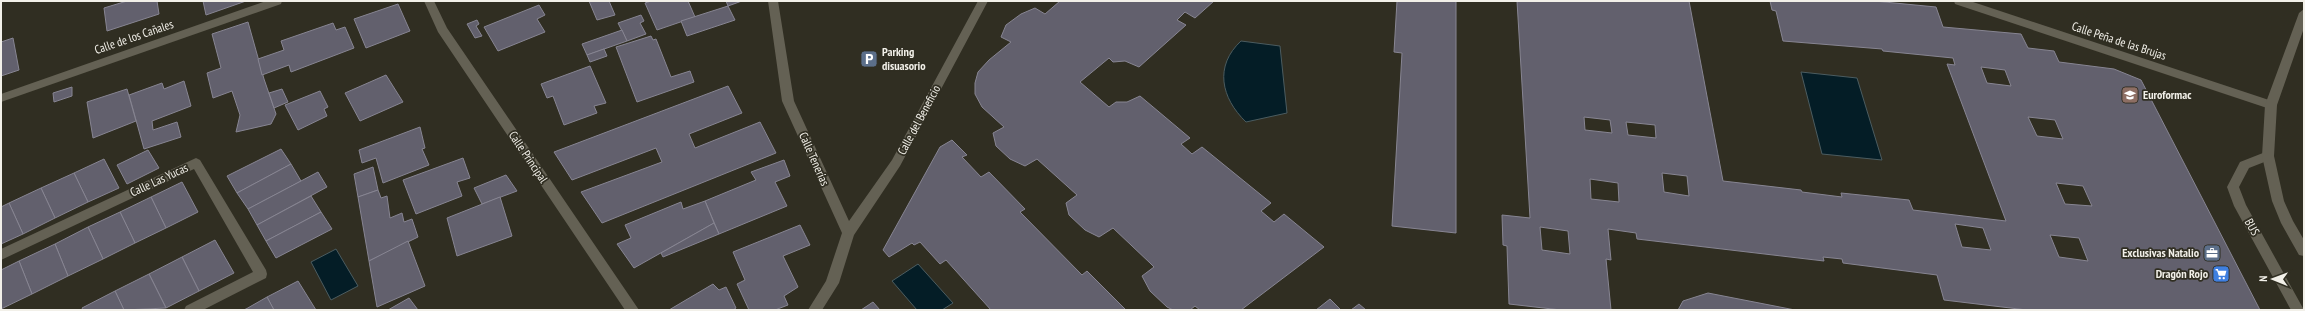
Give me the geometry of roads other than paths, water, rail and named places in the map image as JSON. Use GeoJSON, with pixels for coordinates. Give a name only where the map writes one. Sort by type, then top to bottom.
{"type":"FeatureCollection","features":[{"type":"Feature","properties":{"kind":"street","name":"Calle de los Cañales"},"geometry":{"type":"LineString","coordinates":[[1,98],[277,1]]}},
{"type":"Feature","properties":{"kind":"street","name":"Calle Principal"},"geometry":{"type":"LineString","coordinates":[[429,1],[442,30],[632,310]]}},
{"type":"Feature","properties":{"kind":"street","name":"Calle Tenerías"},"geometry":{"type":"LineString","coordinates":[[773,1],[788,101],[848,233]]}},
{"type":"Feature","properties":{"kind":"street","name":"Calle del Beneficio"},"geometry":{"type":"LineString","coordinates":[[848,233],[896,163],[983,1]]}},
{"type":"Feature","properties":{"kind":"street","name":"Calle Peña de las Brujas"},"geometry":{"type":"LineString","coordinates":[[1959,1],[2271,105]]}},
{"type":"Feature","properties":{"kind":"street"},"geometry":{"type":"LineString","coordinates":[[2304,13],[2271,105],[2268,156],[2278,201],[2287,223],[2304,251]]}},
{"type":"Feature","properties":{"kind":"street","name":"BUS"},"geometry":{"type":"LineString","coordinates":[[2268,156],[2246,162],[2241,167],[2233,187],[2240,206],[2298,310]]}},
{"type":"Feature","properties":{"kind":"street","name":"Calle Las Yucas"},"geometry":{"type":"LineString","coordinates":[[1,255],[196,163],[261,274],[192,310]]}},
{"type":"Feature","properties":{"kind":"street"},"geometry":{"type":"LineString","coordinates":[[815,310],[832,283],[848,233]]}},
{"type":"Feature","properties":{"kind":"water"},"geometry":{"type":"Polygon","coordinates":[[[1241,41],[1280,46],[1287,113],[1246,122],[1231,103],[1226,92],[1224,71],[1232,51],[1241,41]]]}},
{"type":"Feature","properties":{"kind":"water"},"geometry":{"type":"Polygon","coordinates":[[[1801,72],[1857,78],[1882,160],[1822,154],[1801,72]]]}},
{"type":"Feature","properties":{"kind":"water"},"geometry":{"type":"Polygon","coordinates":[[[336,249],[358,286],[331,300],[311,262],[336,249]]]}},
{"type":"Feature","properties":{"kind":"water"},"geometry":{"type":"Polygon","coordinates":[[[918,264],[953,303],[942,310],[917,310],[892,281],[918,264]]]}},
{"type":"Feature","properties":{"kind":"place","name":"Parking disuasorio"},"geometry":{"type":"Point","coordinates":[869,59]}},
{"type":"Feature","properties":{"kind":"place","name":"Euroformac"},"geometry":{"type":"Point","coordinates":[2130,95]}},
{"type":"Feature","properties":{"kind":"place","name":"Exclusivas Natalio"},"geometry":{"type":"Point","coordinates":[2212,253]}},
{"type":"Feature","properties":{"kind":"place","name":"Dragón Rojo"},"geometry":{"type":"Point","coordinates":[2221,274]}}]}
